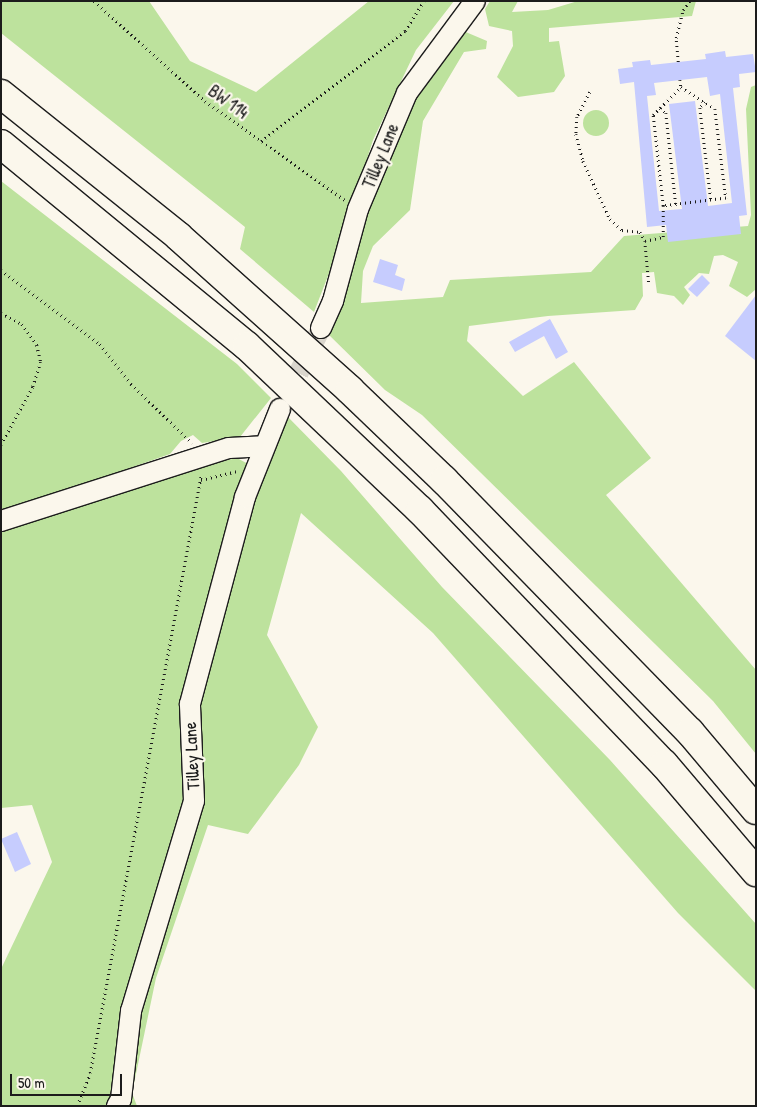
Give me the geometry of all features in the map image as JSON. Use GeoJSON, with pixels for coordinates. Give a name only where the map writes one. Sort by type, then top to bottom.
{"type":"FeatureCollection","features":[{"type":"Feature","properties":{"kind":"highway"},"geometry":{"type":"LineString","coordinates":[[1,94],[185,242],[357,396],[444,480],[690,732],[756,810]]}},
{"type":"Feature","properties":{"kind":"highway"},"geometry":{"type":"LineString","coordinates":[[1,144],[247,346],[420,510],[664,764],[756,872]]}},
{"type":"Feature","properties":{"kind":"street","name":"Tilley Lane"},"geometry":{"type":"LineString","coordinates":[[321,328],[333,301],[358,209],[406,93],[475,1]]}},
{"type":"Feature","properties":{"kind":"street","name":"Tilley Lane"},"geometry":{"type":"LineString","coordinates":[[117,1106],[121,1099],[131,1011],[194,801],[190,704],[245,497],[263,446],[280,409]]}},
{"type":"Feature","properties":{"kind":"street"},"geometry":{"type":"LineString","coordinates":[[1,521],[204,455],[229,448],[263,446]]}},
{"type":"Feature","properties":{"kind":"path","name":"BW 114"},"geometry":{"type":"LineString","coordinates":[[94,1],[204,101],[358,209]]}},
{"type":"Feature","properties":{"kind":"path"},"geometry":{"type":"LineString","coordinates":[[261,141],[406,31],[424,1]]}},
{"type":"Feature","properties":{"kind":"path"},"geometry":{"type":"LineString","coordinates":[[678,62],[676,38],[683,10],[690,1]]}},
{"type":"Feature","properties":{"kind":"path"},"geometry":{"type":"LineString","coordinates":[[663,206],[726,198],[715,108],[681,87],[680,80]]}},
{"type":"Feature","properties":{"kind":"path"},"geometry":{"type":"LineString","coordinates":[[645,241],[663,237],[663,206],[653,115],[681,87]]}},
{"type":"Feature","properties":{"kind":"path"},"geometry":{"type":"LineString","coordinates":[[590,92],[577,116],[576,134],[583,161],[610,219],[622,230],[640,232],[645,241],[649,284]]}},
{"type":"Feature","properties":{"kind":"path"},"geometry":{"type":"LineString","coordinates":[[705,102],[700,108],[711,200]]}},
{"type":"Feature","properties":{"kind":"path"},"geometry":{"type":"LineString","coordinates":[[660,108],[666,113],[676,204]]}},
{"type":"Feature","properties":{"kind":"path"},"geometry":{"type":"LineString","coordinates":[[1,270],[100,344],[131,384],[204,455],[201,480],[90,1073],[77,1106]]}},
{"type":"Feature","properties":{"kind":"path"},"geometry":{"type":"LineString","coordinates":[[1,313],[22,324],[37,344],[41,362],[33,387],[1,445]]}},
{"type":"Feature","properties":{"kind":"path"},"geometry":{"type":"LineString","coordinates":[[201,480],[242,470]]}},
{"type":"Feature","properties":{"kind":"green space"},"geometry":{"type":"Polygon","coordinates":[[[1,1],[149,1],[190,61],[256,92],[369,1],[454,1],[416,50],[373,140],[340,245],[314,312],[240,249],[245,227],[1,33],[1,1]]]}},
{"type":"Feature","properties":{"kind":"green space"},"geometry":{"type":"Polygon","coordinates":[[[490,1],[518,1],[512,12],[548,10],[578,1],[696,1],[692,16],[549,28],[549,42],[559,41],[565,76],[554,92],[518,97],[497,77],[513,46],[512,31],[489,26],[485,9],[490,1]]]}},
{"type":"Feature","properties":{"kind":"green space"},"geometry":{"type":"Polygon","coordinates":[[[461,30],[487,41],[486,49],[464,52],[423,121],[410,210],[373,246],[363,271],[361,303],[443,297],[450,280],[591,272],[624,236],[748,226],[751,215],[746,109],[751,87],[756,85],[756,289],[747,297],[729,286],[738,262],[723,255],[714,256],[709,274],[699,273],[684,287],[690,295],[683,305],[674,296],[657,293],[654,272],[642,273],[643,296],[635,310],[548,316],[469,326],[467,341],[523,396],[574,362],[651,458],[606,495],[756,670],[756,754],[713,701],[422,415],[385,390],[328,334],[371,200],[412,95],[461,30]]]}},
{"type":"Feature","properties":{"kind":"green space"},"geometry":{"type":"Polygon","coordinates":[[[596,110],[605,114],[609,123],[605,132],[596,136],[587,132],[583,123],[587,114],[596,110]]]}},
{"type":"Feature","properties":{"kind":"green space"},"geometry":{"type":"Polygon","coordinates":[[[1,181],[237,364],[271,398],[240,437],[202,443],[193,435],[181,441],[170,454],[1,513],[1,181]]]}},
{"type":"Feature","properties":{"kind":"green space"},"geometry":{"type":"Polygon","coordinates":[[[286,415],[341,471],[442,587],[610,760],[756,924],[756,991],[678,913],[433,633],[301,513],[267,635],[318,727],[299,765],[248,834],[208,825],[156,978],[132,1093],[137,1106],[1,1106],[1,969],[52,862],[32,805],[1,808],[1,532],[194,467],[237,458],[261,471],[286,415]]]}},
{"type":"Feature","properties":{"kind":"building"},"geometry":{"type":"Polygon","coordinates":[[[725,51],[726,57],[753,54],[756,72],[739,74],[740,87],[733,88],[747,215],[739,216],[741,234],[668,242],[666,225],[647,227],[634,82],[620,84],[618,69],[633,67],[632,62],[650,60],[651,65],[706,59],[705,54],[725,51]],[[707,77],[654,83],[656,95],[647,96],[659,211],[682,209],[669,104],[695,101],[708,206],[732,203],[720,94],[710,96],[707,77]]]}},
{"type":"Feature","properties":{"kind":"building"},"geometry":{"type":"Polygon","coordinates":[[[380,259],[398,265],[395,275],[405,279],[402,291],[373,282],[380,259]]]}},
{"type":"Feature","properties":{"kind":"building"},"geometry":{"type":"Polygon","coordinates":[[[702,275],[710,283],[697,297],[688,289],[702,275]]]}},
{"type":"Feature","properties":{"kind":"building"},"geometry":{"type":"Polygon","coordinates":[[[756,295],[756,361],[725,336],[756,295]]]}},
{"type":"Feature","properties":{"kind":"building"},"geometry":{"type":"Polygon","coordinates":[[[550,319],[568,352],[556,359],[544,336],[515,352],[509,342],[550,319]]]}},
{"type":"Feature","properties":{"kind":"building"},"geometry":{"type":"Polygon","coordinates":[[[17,832],[31,864],[15,872],[1,839],[17,832]]]}},
{"type":"Feature","properties":{"kind":"tunnel"},"geometry":{"type":"LineString","coordinates":[[285,400],[321,328]]}}]}
